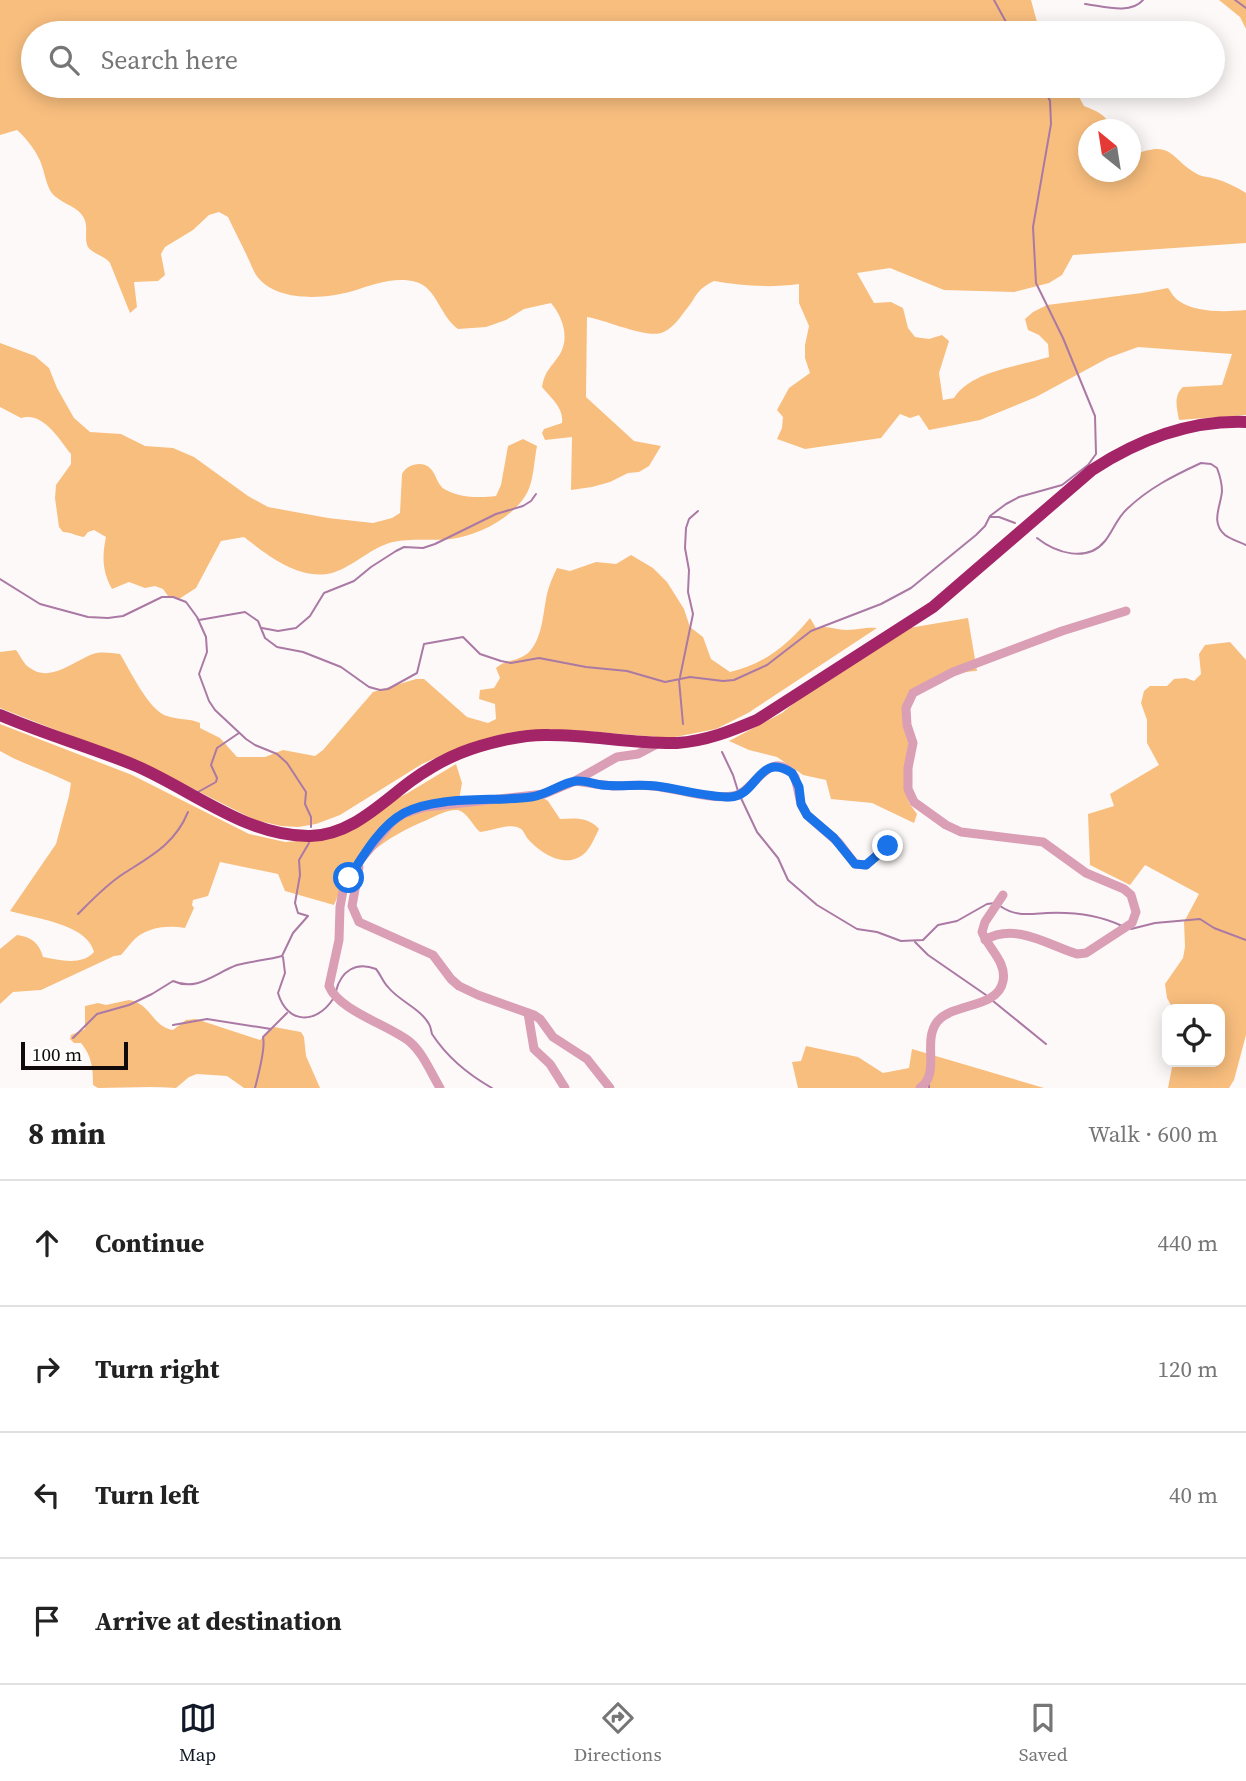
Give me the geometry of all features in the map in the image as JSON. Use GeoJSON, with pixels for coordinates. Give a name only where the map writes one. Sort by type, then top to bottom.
{"type":"FeatureCollection","features":[{"type":"Feature","properties":{"kind":"highway"},"geometry":{"type":"LineString","coordinates":[[0,715],[133,765],[249,823],[285,834],[311,836],[344,829],[439,764],[468,750],[506,739],[547,734],[659,744],[697,742],[757,720],[933,607],[1092,470],[1116,454],[1166,433],[1195,426],[1246,422]]}},
{"type":"Feature","properties":{"kind":"street"},"geometry":{"type":"LineString","coordinates":[[985,940],[1002,933],[1021,934],[1073,953],[1086,953],[1132,923],[1136,912],[1134,901],[1128,891],[1086,873],[1050,846],[1036,841],[961,832],[946,825],[914,802],[908,789],[908,768],[913,748],[905,714],[908,699],[921,687],[953,672],[1062,631],[1126,611]]}},
{"type":"Feature","properties":{"kind":"street"},"geometry":{"type":"LineString","coordinates":[[440,1088],[413,1045],[344,1004],[329,986],[339,940],[340,906],[344,891],[361,859],[393,821],[413,809],[534,797],[575,781],[617,757],[638,754],[659,744]]}},
{"type":"Feature","properties":{"kind":"street"},"geometry":{"type":"LineString","coordinates":[[575,781],[601,785],[653,786],[730,797],[745,792],[768,768],[782,768],[795,777],[801,804],[807,815],[834,838],[855,864],[866,865],[888,846]]}},
{"type":"Feature","properties":{"kind":"street"},"geometry":{"type":"LineString","coordinates":[[361,859],[352,906],[359,922],[433,955],[459,986],[540,1019],[553,1037],[587,1059],[610,1088]]}},
{"type":"Feature","properties":{"kind":"street"},"geometry":{"type":"LineString","coordinates":[[920,1088],[930,1073],[931,1037],[938,1021],[953,1011],[990,998],[1002,987],[1003,968],[985,940],[982,928],[1003,895]]}},
{"type":"Feature","properties":{"kind":"street"},"geometry":{"type":"LineString","coordinates":[[528,1013],[533,1046],[552,1067],[565,1088]]}},
{"type":"Feature","properties":{"kind":"shaded area"},"geometry":{"type":"Polygon","coordinates":[[[0,0],[1031,0],[1037,21],[21,21],[21,98],[1080,98],[1084,106],[1106,119],[1078,119],[1078,182],[1141,182],[1141,152],[1164,150],[1199,175],[1214,178],[1246,193],[1246,243],[1073,255],[1062,275],[1049,283],[1014,292],[944,290],[890,268],[857,273],[874,303],[891,302],[903,308],[908,328],[915,337],[929,339],[942,335],[949,341],[939,373],[943,400],[954,398],[961,389],[983,376],[1049,357],[1048,344],[1039,335],[1028,330],[1025,319],[1047,305],[1168,288],[1177,300],[1194,308],[1246,310],[1246,415],[1179,420],[1176,402],[1183,387],[1222,385],[1232,354],[1138,347],[1108,358],[1036,397],[980,420],[929,430],[919,415],[910,418],[900,414],[881,438],[805,449],[777,439],[783,417],[777,410],[789,388],[810,373],[805,358],[809,326],[799,303],[799,284],[756,286],[714,281],[699,291],[674,324],[661,333],[645,333],[587,317],[586,397],[634,441],[661,446],[649,466],[639,472],[628,473],[592,487],[571,490],[572,437],[545,440],[542,433],[544,429],[562,423],[559,408],[542,387],[564,341],[561,320],[551,303],[524,309],[506,320],[486,327],[458,329],[446,317],[429,290],[408,280],[376,284],[329,296],[288,294],[265,284],[256,275],[228,217],[219,212],[209,215],[193,230],[165,247],[161,254],[165,275],[158,281],[134,282],[137,307],[130,313],[110,263],[88,247],[86,223],[82,215],[51,192],[38,156],[17,130],[0,135],[0,0]]]}},
{"type":"Feature","properties":{"kind":"shaded area"},"geometry":{"type":"Polygon","coordinates":[[[1219,0],[1246,0],[1246,29],[1240,17],[1219,0]]]}},
{"type":"Feature","properties":{"kind":"shaded area"},"geometry":{"type":"Polygon","coordinates":[[[0,343],[35,356],[49,368],[74,418],[90,432],[121,434],[145,446],[173,448],[194,457],[268,507],[373,523],[392,518],[400,513],[402,474],[407,468],[419,464],[430,468],[441,486],[452,493],[470,497],[496,496],[501,485],[508,446],[523,439],[537,446],[531,482],[527,493],[513,510],[484,529],[451,539],[393,542],[335,572],[310,574],[298,571],[286,566],[244,537],[221,541],[196,588],[179,599],[168,596],[163,589],[155,586],[145,588],[129,582],[112,589],[104,563],[106,537],[94,530],[84,537],[63,532],[59,527],[56,485],[71,464],[71,454],[43,422],[29,417],[21,418],[0,407],[0,343]]]}},
{"type":"Feature","properties":{"kind":"shaded area"},"geometry":{"type":"Polygon","coordinates":[[[631,555],[653,568],[667,582],[684,609],[690,627],[703,637],[711,659],[730,672],[764,659],[793,636],[810,618],[816,628],[877,628],[748,713],[716,729],[670,738],[540,730],[447,753],[422,764],[340,815],[298,827],[255,820],[150,767],[0,708],[0,652],[16,650],[28,667],[46,673],[62,669],[93,654],[106,652],[120,654],[147,698],[160,713],[200,723],[200,728],[220,738],[237,757],[265,757],[283,750],[315,756],[373,692],[416,679],[424,679],[467,717],[488,723],[496,719],[495,704],[479,699],[480,690],[494,688],[500,678],[496,668],[526,655],[534,645],[557,568],[570,571],[596,562],[616,564],[631,555]]]}},
{"type":"Feature","properties":{"kind":"shaded area"},"geometry":{"type":"Polygon","coordinates":[[[968,618],[977,671],[959,673],[941,680],[910,702],[907,793],[909,803],[917,814],[914,823],[872,803],[831,799],[826,780],[803,775],[777,757],[749,750],[729,741],[782,713],[809,691],[903,629],[968,618]]]}},
{"type":"Feature","properties":{"kind":"shaded area"},"geometry":{"type":"Polygon","coordinates":[[[1230,642],[1246,660],[1246,1035],[1234,1080],[1229,1088],[1168,1088],[1172,1067],[1225,1067],[1225,1004],[1170,1004],[1167,998],[1165,984],[1183,958],[1184,922],[1199,894],[1145,865],[1130,885],[1090,865],[1088,814],[1114,806],[1110,794],[1159,765],[1147,743],[1147,720],[1141,703],[1144,691],[1150,686],[1167,686],[1174,679],[1186,678],[1194,681],[1201,674],[1199,654],[1205,645],[1230,642]]]}},
{"type":"Feature","properties":{"kind":"shaded area"},"geometry":{"type":"Polygon","coordinates":[[[0,724],[132,775],[249,834],[285,842],[313,840],[406,794],[456,764],[462,783],[459,800],[480,796],[541,797],[548,801],[560,819],[586,820],[599,829],[585,853],[578,858],[562,860],[540,850],[519,828],[508,826],[480,832],[467,816],[458,810],[446,812],[397,834],[371,853],[350,876],[334,905],[285,891],[278,874],[220,862],[208,896],[193,900],[194,908],[185,928],[164,927],[150,930],[137,937],[121,955],[41,990],[13,992],[0,1004],[0,949],[17,935],[34,942],[43,957],[77,961],[94,952],[90,942],[71,929],[10,911],[56,844],[71,783],[0,751],[0,724]]]}},
{"type":"Feature","properties":{"kind":"shaded area"},"geometry":{"type":"Polygon","coordinates":[[[129,1000],[143,1006],[160,1025],[173,1030],[186,1020],[196,1019],[260,1040],[274,1027],[301,1032],[306,1056],[320,1088],[244,1088],[227,1076],[197,1074],[176,1088],[98,1088],[93,1085],[88,1053],[81,1043],[74,1043],[70,1039],[71,1035],[85,1029],[85,1006],[129,1000]]]}},
{"type":"Feature","properties":{"kind":"shaded area"},"geometry":{"type":"Polygon","coordinates":[[[806,1046],[858,1057],[883,1073],[909,1068],[912,1049],[1044,1088],[798,1088],[792,1062],[801,1061],[806,1046]]]}},
{"type":"Feature","properties":{"kind":"waterway"},"geometry":{"type":"LineString","coordinates":[[994,0],[1005,21]]}},
{"type":"Feature","properties":{"kind":"waterway"},"geometry":{"type":"LineString","coordinates":[[1085,4],[1124,8],[1138,5],[1143,0]]}},
{"type":"Feature","properties":{"kind":"waterway"},"geometry":{"type":"LineString","coordinates":[[1235,0],[1246,8]]}},
{"type":"Feature","properties":{"kind":"waterway"},"geometry":{"type":"LineString","coordinates":[[199,620],[245,612],[258,621],[265,638],[277,647],[303,652],[341,667],[369,687],[380,690],[388,689],[417,673],[424,644],[463,637],[480,654],[511,663],[539,658],[627,671],[665,682],[690,677],[723,681],[734,680],[767,665],[811,631],[881,604],[911,588],[976,535],[990,516],[1006,504],[1019,497],[1062,485],[1088,465],[1096,454],[1095,416],[1063,338],[1036,283],[1033,227],[1051,124],[1049,98]]}},
{"type":"Feature","properties":{"kind":"waterway"},"geometry":{"type":"LineString","coordinates":[[1037,538],[1053,548],[1071,553],[1081,554],[1098,548],[1120,516],[1135,502],[1162,483],[1201,463],[1217,468],[1220,477],[1222,491],[1218,525],[1227,536],[1246,545]]}},
{"type":"Feature","properties":{"kind":"waterway"},"geometry":{"type":"LineString","coordinates":[[262,628],[278,631],[296,628],[310,616],[324,593],[354,581],[396,551],[404,547],[423,548],[435,544],[496,514],[523,506],[536,494]]}},
{"type":"Feature","properties":{"kind":"waterway"},"geometry":{"type":"LineString","coordinates":[[680,677],[693,614],[688,592],[686,528],[689,519],[698,511]]}},
{"type":"Feature","properties":{"kind":"waterway"},"geometry":{"type":"LineString","coordinates":[[990,517],[999,517],[1015,523]]}},
{"type":"Feature","properties":{"kind":"waterway"},"geometry":{"type":"LineString","coordinates":[[0,579],[40,604],[88,617],[123,616],[162,597],[173,597],[186,602],[197,617],[206,637],[207,652],[199,674],[209,701],[246,739],[277,754],[287,763],[306,792],[305,804],[311,817],[311,827]]}},
{"type":"Feature","properties":{"kind":"waterway"},"geometry":{"type":"LineString","coordinates":[[679,680],[683,724]]}},
{"type":"Feature","properties":{"kind":"waterway"},"geometry":{"type":"LineString","coordinates":[[198,792],[216,782],[211,765],[217,748],[239,733]]}},
{"type":"Feature","properties":{"kind":"waterway"},"geometry":{"type":"LineString","coordinates":[[722,752],[738,791]]}},
{"type":"Feature","properties":{"kind":"waterway"},"geometry":{"type":"LineString","coordinates":[[740,796],[757,832],[778,858],[788,880],[817,905],[857,929],[877,932],[901,941],[923,940],[938,925],[957,921],[987,904],[995,903]]}},
{"type":"Feature","properties":{"kind":"waterway"},"geometry":{"type":"LineString","coordinates":[[78,914],[111,883],[169,841],[188,812]]}},
{"type":"Feature","properties":{"kind":"waterway"},"geometry":{"type":"LineString","coordinates":[[73,1038],[97,1014],[129,1005],[173,981],[182,984],[198,983],[237,965],[282,956],[293,933],[308,916],[298,913],[295,903],[300,875],[299,860],[309,843]]}},
{"type":"Feature","properties":{"kind":"waterway"},"geometry":{"type":"LineString","coordinates":[[1000,906],[1023,914],[1085,915],[1122,926]]}},
{"type":"Feature","properties":{"kind":"waterway"},"geometry":{"type":"LineString","coordinates":[[1131,929],[1155,923],[1200,919],[1214,928],[1246,940]]}},
{"type":"Feature","properties":{"kind":"waterway"},"geometry":{"type":"LineString","coordinates":[[915,942],[928,955],[986,995]]}},
{"type":"Feature","properties":{"kind":"waterway"},"geometry":{"type":"LineString","coordinates":[[283,957],[285,973],[278,993],[288,1011],[302,1017],[310,1017],[333,999]]}},
{"type":"Feature","properties":{"kind":"waterway"},"geometry":{"type":"LineString","coordinates":[[336,991],[338,984],[350,970],[362,966],[376,969],[393,992],[425,1018],[432,1034],[452,1058],[492,1088]]}},
{"type":"Feature","properties":{"kind":"waterway"},"geometry":{"type":"LineString","coordinates":[[993,1001],[1046,1044]]}},
{"type":"Feature","properties":{"kind":"waterway"},"geometry":{"type":"LineString","coordinates":[[255,1088],[263,1055],[263,1037],[287,1013]]}},
{"type":"Feature","properties":{"kind":"waterway"},"geometry":{"type":"LineString","coordinates":[[173,1025],[207,1019],[271,1029]]}},
{"type":"Feature","properties":{"kind":"route"},"geometry":{"type":"LineString","coordinates":[[349,878],[361,859],[393,821],[413,809],[482,800],[534,797],[575,781],[616,786],[653,786],[730,797],[741,795],[761,773],[775,767],[792,773],[807,815],[839,843],[855,864],[866,865],[888,846]]}}]}
